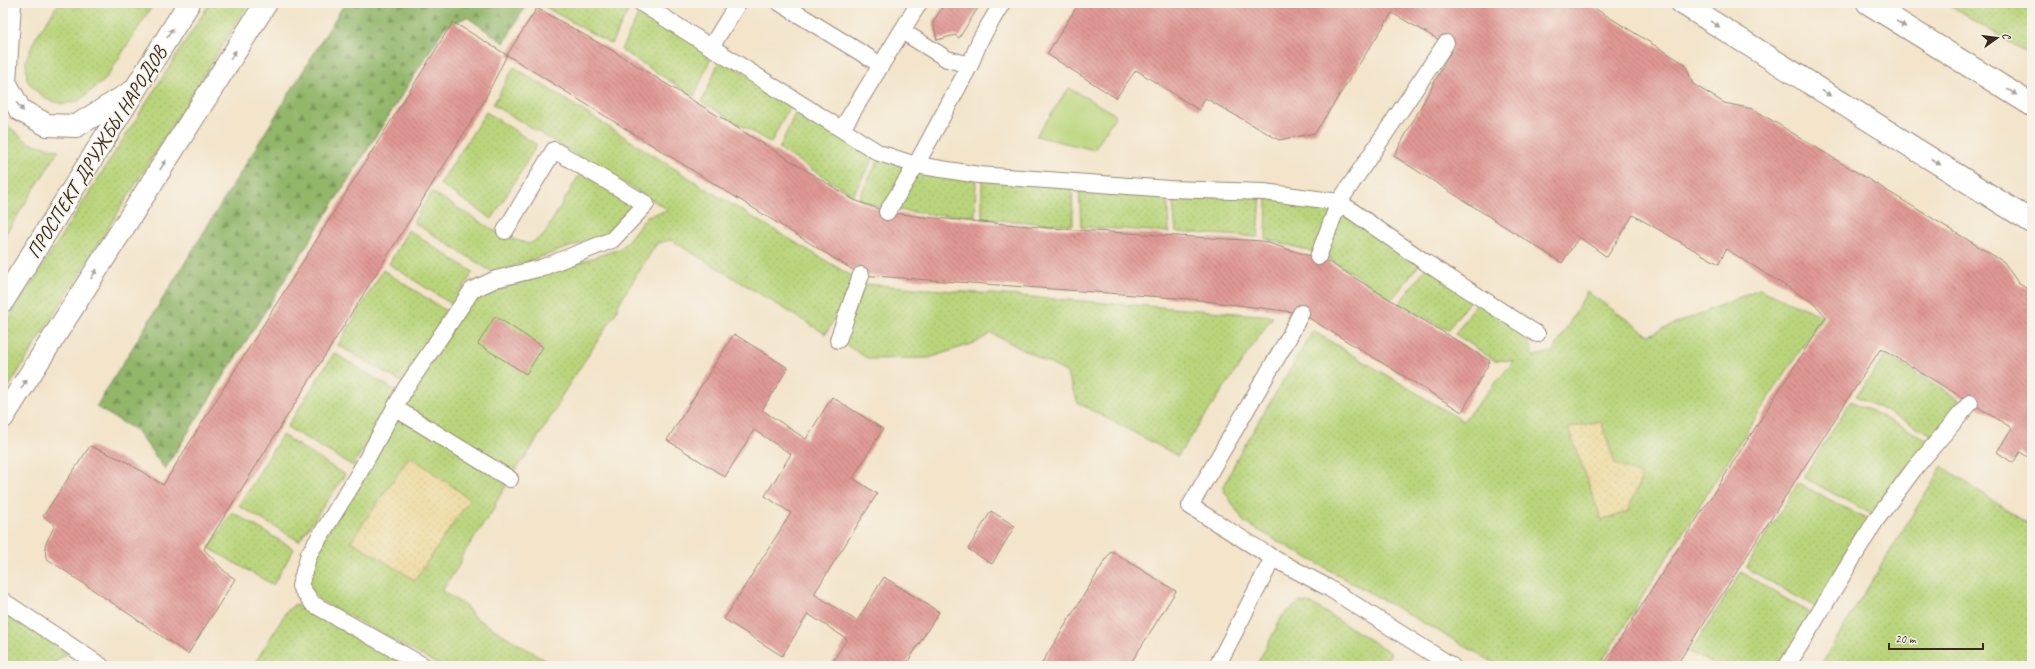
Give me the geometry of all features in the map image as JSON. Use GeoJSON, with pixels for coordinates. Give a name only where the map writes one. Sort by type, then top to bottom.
{"type":"FeatureCollection","features":[{"type":"Feature","properties":{"kind":"street"},"geometry":{"type":"LineString","coordinates":[[10,3],[5,82],[20,110],[46,126],[76,126],[135,90]]}},
{"type":"Feature","properties":{"kind":"street","name":"ПРОСПЕКТ ДРУЖБЫ НАРОДОВ"},"geometry":{"type":"LineString","coordinates":[[3,301],[189,3]]}},
{"type":"Feature","properties":{"kind":"street"},"geometry":{"type":"LineString","coordinates":[[3,417],[266,3]]}},
{"type":"Feature","properties":{"kind":"street"},"geometry":{"type":"LineString","coordinates":[[1682,3],[2032,222]]}},
{"type":"Feature","properties":{"kind":"street"},"geometry":{"type":"LineString","coordinates":[[1868,3],[2032,105]]}},
{"type":"Feature","properties":{"kind":"lane"},"geometry":{"type":"LineString","coordinates":[[711,47],[738,3]]}},
{"type":"Feature","properties":{"kind":"lane"},"geometry":{"type":"LineString","coordinates":[[780,3],[881,65]]}},
{"type":"Feature","properties":{"kind":"lane"},"geometry":{"type":"LineString","coordinates":[[842,129],[919,3]]}},
{"type":"Feature","properties":{"kind":"lane"},"geometry":{"type":"LineString","coordinates":[[887,212],[916,165],[970,65],[980,40],[1002,3]]}},
{"type":"Feature","properties":{"kind":"lane"},"geometry":{"type":"LineString","coordinates":[[649,5],[711,47],[879,153],[916,165],[979,175],[1169,189],[1264,192],[1339,202],[1425,262],[1538,334]]}},
{"type":"Feature","properties":{"kind":"lane"},"geometry":{"type":"LineString","coordinates":[[902,31],[947,59],[970,65]]}},
{"type":"Feature","properties":{"kind":"lane"},"geometry":{"type":"LineString","coordinates":[[1318,257],[1339,202],[1446,43]]}},
{"type":"Feature","properties":{"kind":"lane"},"geometry":{"type":"LineString","coordinates":[[424,666],[313,604],[300,586],[309,554],[358,474],[405,389],[472,290],[496,279],[541,268],[612,240],[646,204],[554,150],[505,231]]}},
{"type":"Feature","properties":{"kind":"lane"},"geometry":{"type":"LineString","coordinates":[[838,340],[861,275]]}},
{"type":"Feature","properties":{"kind":"lane"},"geometry":{"type":"LineString","coordinates":[[1301,313],[1290,338],[1190,506],[1273,558],[1327,587],[1452,666]]}},
{"type":"Feature","properties":{"kind":"lane"},"geometry":{"type":"LineString","coordinates":[[1787,666],[1876,520],[1923,458],[1970,403]]}},
{"type":"Feature","properties":{"kind":"lane"},"geometry":{"type":"LineString","coordinates":[[395,408],[510,479]]}},
{"type":"Feature","properties":{"kind":"lane"},"geometry":{"type":"LineString","coordinates":[[1217,666],[1273,558]]}},
{"type":"Feature","properties":{"kind":"lane"},"geometry":{"type":"LineString","coordinates":[[3,601],[101,666]]}},
{"type":"Feature","properties":{"kind":"green space"},"geometry":{"type":"Polygon","coordinates":[[[59,3],[154,3],[105,80],[78,101],[63,104],[48,100],[36,91],[27,80],[26,60],[36,37],[59,3]]]}},
{"type":"Feature","properties":{"kind":"green space"},"geometry":{"type":"Polygon","coordinates":[[[210,3],[249,3],[3,396],[3,328],[210,3]]]}},
{"type":"Feature","properties":{"kind":"green space"},"geometry":{"type":"Polygon","coordinates":[[[345,3],[527,3],[504,43],[467,17],[445,27],[165,469],[136,430],[96,407],[345,3]]]}},
{"type":"Feature","properties":{"kind":"green space"},"geometry":{"type":"Polygon","coordinates":[[[538,3],[632,3],[611,44],[538,3]]]}},
{"type":"Feature","properties":{"kind":"green space"},"geometry":{"type":"Polygon","coordinates":[[[1946,3],[2022,3],[2032,9],[2032,56],[1946,3]]]}},
{"type":"Feature","properties":{"kind":"green space"},"geometry":{"type":"Polygon","coordinates":[[[641,9],[713,53],[694,96],[621,50],[641,9]]]}},
{"type":"Feature","properties":{"kind":"green space"},"geometry":{"type":"Polygon","coordinates":[[[720,59],[792,101],[771,143],[702,102],[720,59]]]}},
{"type":"Feature","properties":{"kind":"green space"},"geometry":{"type":"Polygon","coordinates":[[[514,67],[719,197],[855,278],[826,334],[671,240],[657,243],[618,305],[617,311],[560,398],[560,402],[524,460],[521,461],[495,504],[496,506],[461,557],[461,562],[442,591],[467,607],[474,617],[555,666],[441,666],[319,600],[307,580],[314,555],[467,304],[501,289],[622,248],[647,216],[669,210],[493,105],[514,67]]]}},
{"type":"Feature","properties":{"kind":"green space"},"geometry":{"type":"Polygon","coordinates":[[[1069,88],[1116,115],[1094,150],[1036,136],[1069,88]]]}},
{"type":"Feature","properties":{"kind":"green space"},"geometry":{"type":"Polygon","coordinates":[[[799,105],[875,154],[853,195],[779,149],[799,105]]]}},
{"type":"Feature","properties":{"kind":"green space"},"geometry":{"type":"Polygon","coordinates":[[[486,112],[537,145],[492,219],[440,184],[486,112]]]}},
{"type":"Feature","properties":{"kind":"green space"},"geometry":{"type":"Polygon","coordinates":[[[3,122],[29,143],[59,150],[3,238],[3,122]]]}},
{"type":"Feature","properties":{"kind":"green space"},"geometry":{"type":"Polygon","coordinates":[[[881,156],[912,167],[885,209],[858,199],[881,156]]]}},
{"type":"Feature","properties":{"kind":"green space"},"geometry":{"type":"Polygon","coordinates":[[[917,167],[976,177],[975,216],[926,214],[892,209],[917,167]]]}},
{"type":"Feature","properties":{"kind":"green space"},"geometry":{"type":"Polygon","coordinates":[[[581,172],[635,206],[610,233],[494,273],[413,222],[432,192],[503,236],[529,244],[543,236],[581,172]]]}},
{"type":"Feature","properties":{"kind":"green space"},"geometry":{"type":"Polygon","coordinates":[[[982,178],[1072,184],[1073,225],[982,219],[982,178]]]}},
{"type":"Feature","properties":{"kind":"green space"},"geometry":{"type":"Polygon","coordinates":[[[1079,185],[1167,192],[1169,232],[1081,227],[1079,185]]]}},
{"type":"Feature","properties":{"kind":"green space"},"geometry":{"type":"Polygon","coordinates":[[[1172,193],[1261,194],[1258,237],[1176,232],[1172,193]]]}},
{"type":"Feature","properties":{"kind":"green space"},"geometry":{"type":"Polygon","coordinates":[[[1267,196],[1335,204],[1317,253],[1266,239],[1267,196]]]}},
{"type":"Feature","properties":{"kind":"green space"},"geometry":{"type":"Polygon","coordinates":[[[1340,206],[1421,262],[1392,299],[1332,260],[1321,256],[1340,206]]]}},
{"type":"Feature","properties":{"kind":"green space"},"geometry":{"type":"Polygon","coordinates":[[[408,230],[473,272],[453,305],[389,264],[408,230]]]}},
{"type":"Feature","properties":{"kind":"green space"},"geometry":{"type":"Polygon","coordinates":[[[1427,266],[1473,296],[1448,330],[1399,304],[1427,266]]]}},
{"type":"Feature","properties":{"kind":"green space"},"geometry":{"type":"Polygon","coordinates":[[[383,270],[448,312],[403,383],[338,345],[383,270]]]}},
{"type":"Feature","properties":{"kind":"green space"},"geometry":{"type":"Polygon","coordinates":[[[865,284],[1273,316],[1178,456],[1078,403],[1066,372],[991,333],[977,342],[929,358],[869,359],[841,342],[865,284]]]}},
{"type":"Feature","properties":{"kind":"green space"},"geometry":{"type":"Polygon","coordinates":[[[1759,289],[1823,316],[1732,454],[1599,666],[1500,666],[1244,522],[1223,489],[1238,456],[1313,331],[1463,421],[1514,361],[1494,360],[1455,334],[1478,301],[1524,328],[1533,356],[1553,352],[1587,292],[1649,335],[1759,289]]]}},
{"type":"Feature","properties":{"kind":"green space"},"geometry":{"type":"Polygon","coordinates":[[[334,353],[396,391],[353,466],[287,427],[334,353]]]}},
{"type":"Feature","properties":{"kind":"green space"},"geometry":{"type":"Polygon","coordinates":[[[1886,355],[1960,400],[1936,437],[1856,396],[1886,355]]]}},
{"type":"Feature","properties":{"kind":"green space"},"geometry":{"type":"Polygon","coordinates":[[[1851,401],[1932,442],[1875,516],[1803,477],[1851,401]]]}},
{"type":"Feature","properties":{"kind":"green space"},"geometry":{"type":"Polygon","coordinates":[[[282,435],[345,475],[299,541],[239,506],[282,435]]]}},
{"type":"Feature","properties":{"kind":"green space"},"geometry":{"type":"Polygon","coordinates":[[[1942,466],[2032,527],[2032,666],[1820,666],[1942,466]]]}},
{"type":"Feature","properties":{"kind":"green space"},"geometry":{"type":"Polygon","coordinates":[[[1798,483],[1872,522],[1819,609],[1746,568],[1798,483]]]}},
{"type":"Feature","properties":{"kind":"green space"},"geometry":{"type":"Polygon","coordinates":[[[232,512],[294,549],[273,585],[209,548],[232,512]]]}},
{"type":"Feature","properties":{"kind":"green space"},"geometry":{"type":"Polygon","coordinates":[[[1741,572],[1813,615],[1782,666],[1716,666],[1690,652],[1741,572]]]}},
{"type":"Feature","properties":{"kind":"green space"},"geometry":{"type":"Polygon","coordinates":[[[1300,602],[1312,604],[1391,653],[1383,666],[1256,666],[1283,615],[1300,602]]]}},
{"type":"Feature","properties":{"kind":"green space"},"geometry":{"type":"Polygon","coordinates":[[[295,604],[408,666],[253,666],[287,611],[295,604]]]}},
{"type":"Feature","properties":{"kind":"green space"},"geometry":{"type":"Polygon","coordinates":[[[3,609],[71,651],[49,666],[3,666],[3,609]]]}},
{"type":"Feature","properties":{"kind":"sand"},"geometry":{"type":"Polygon","coordinates":[[[1601,421],[1615,464],[1642,476],[1628,511],[1602,521],[1568,428],[1601,421]]]}},
{"type":"Feature","properties":{"kind":"sand"},"geometry":{"type":"Polygon","coordinates":[[[410,456],[470,499],[415,580],[351,541],[410,456]]]}},
{"type":"Feature","properties":{"kind":"building"},"geometry":{"type":"Polygon","coordinates":[[[945,3],[981,3],[959,38],[955,35],[937,40],[933,22],[945,3]]]}},
{"type":"Feature","properties":{"kind":"building"},"geometry":{"type":"Polygon","coordinates":[[[1079,3],[1586,3],[1685,64],[1693,84],[1724,103],[1753,109],[2004,262],[2018,283],[2032,292],[2032,460],[2020,452],[2013,463],[1997,452],[2012,428],[1881,348],[1676,666],[1603,666],[1826,317],[1815,304],[1726,249],[1719,264],[1633,215],[1607,257],[1579,237],[1562,263],[1394,156],[1453,48],[1392,13],[1315,133],[1279,140],[1205,98],[1199,110],[1136,70],[1116,98],[1047,54],[1079,3]]]}},
{"type":"Feature","properties":{"kind":"building"},"geometry":{"type":"Polygon","coordinates":[[[537,8],[613,51],[854,200],[887,212],[923,217],[1076,230],[1262,241],[1329,262],[1490,361],[1462,412],[1301,313],[1190,299],[861,275],[507,55],[537,8]]]}},
{"type":"Feature","properties":{"kind":"building"},"geometry":{"type":"Polygon","coordinates":[[[453,22],[507,55],[483,103],[204,549],[224,571],[235,579],[188,654],[46,558],[45,545],[55,525],[43,516],[90,446],[125,461],[163,485],[453,22]]]}},
{"type":"Feature","properties":{"kind":"building"},"geometry":{"type":"Polygon","coordinates":[[[495,316],[543,347],[526,374],[478,344],[495,316]]]}},
{"type":"Feature","properties":{"kind":"building"},"geometry":{"type":"Polygon","coordinates":[[[734,334],[788,368],[762,410],[806,439],[832,397],[883,429],[853,478],[877,494],[814,594],[857,621],[884,577],[939,612],[905,666],[830,666],[847,639],[808,614],[782,656],[724,619],[791,513],[765,496],[791,454],[754,430],[725,477],[667,440],[734,334]]]}},
{"type":"Feature","properties":{"kind":"building"},"geometry":{"type":"Polygon","coordinates":[[[991,511],[1015,526],[992,564],[968,549],[991,511]]]}},
{"type":"Feature","properties":{"kind":"building"},"geometry":{"type":"Polygon","coordinates":[[[1111,551],[1176,591],[1129,666],[1040,666],[1111,551]]]}}]}
